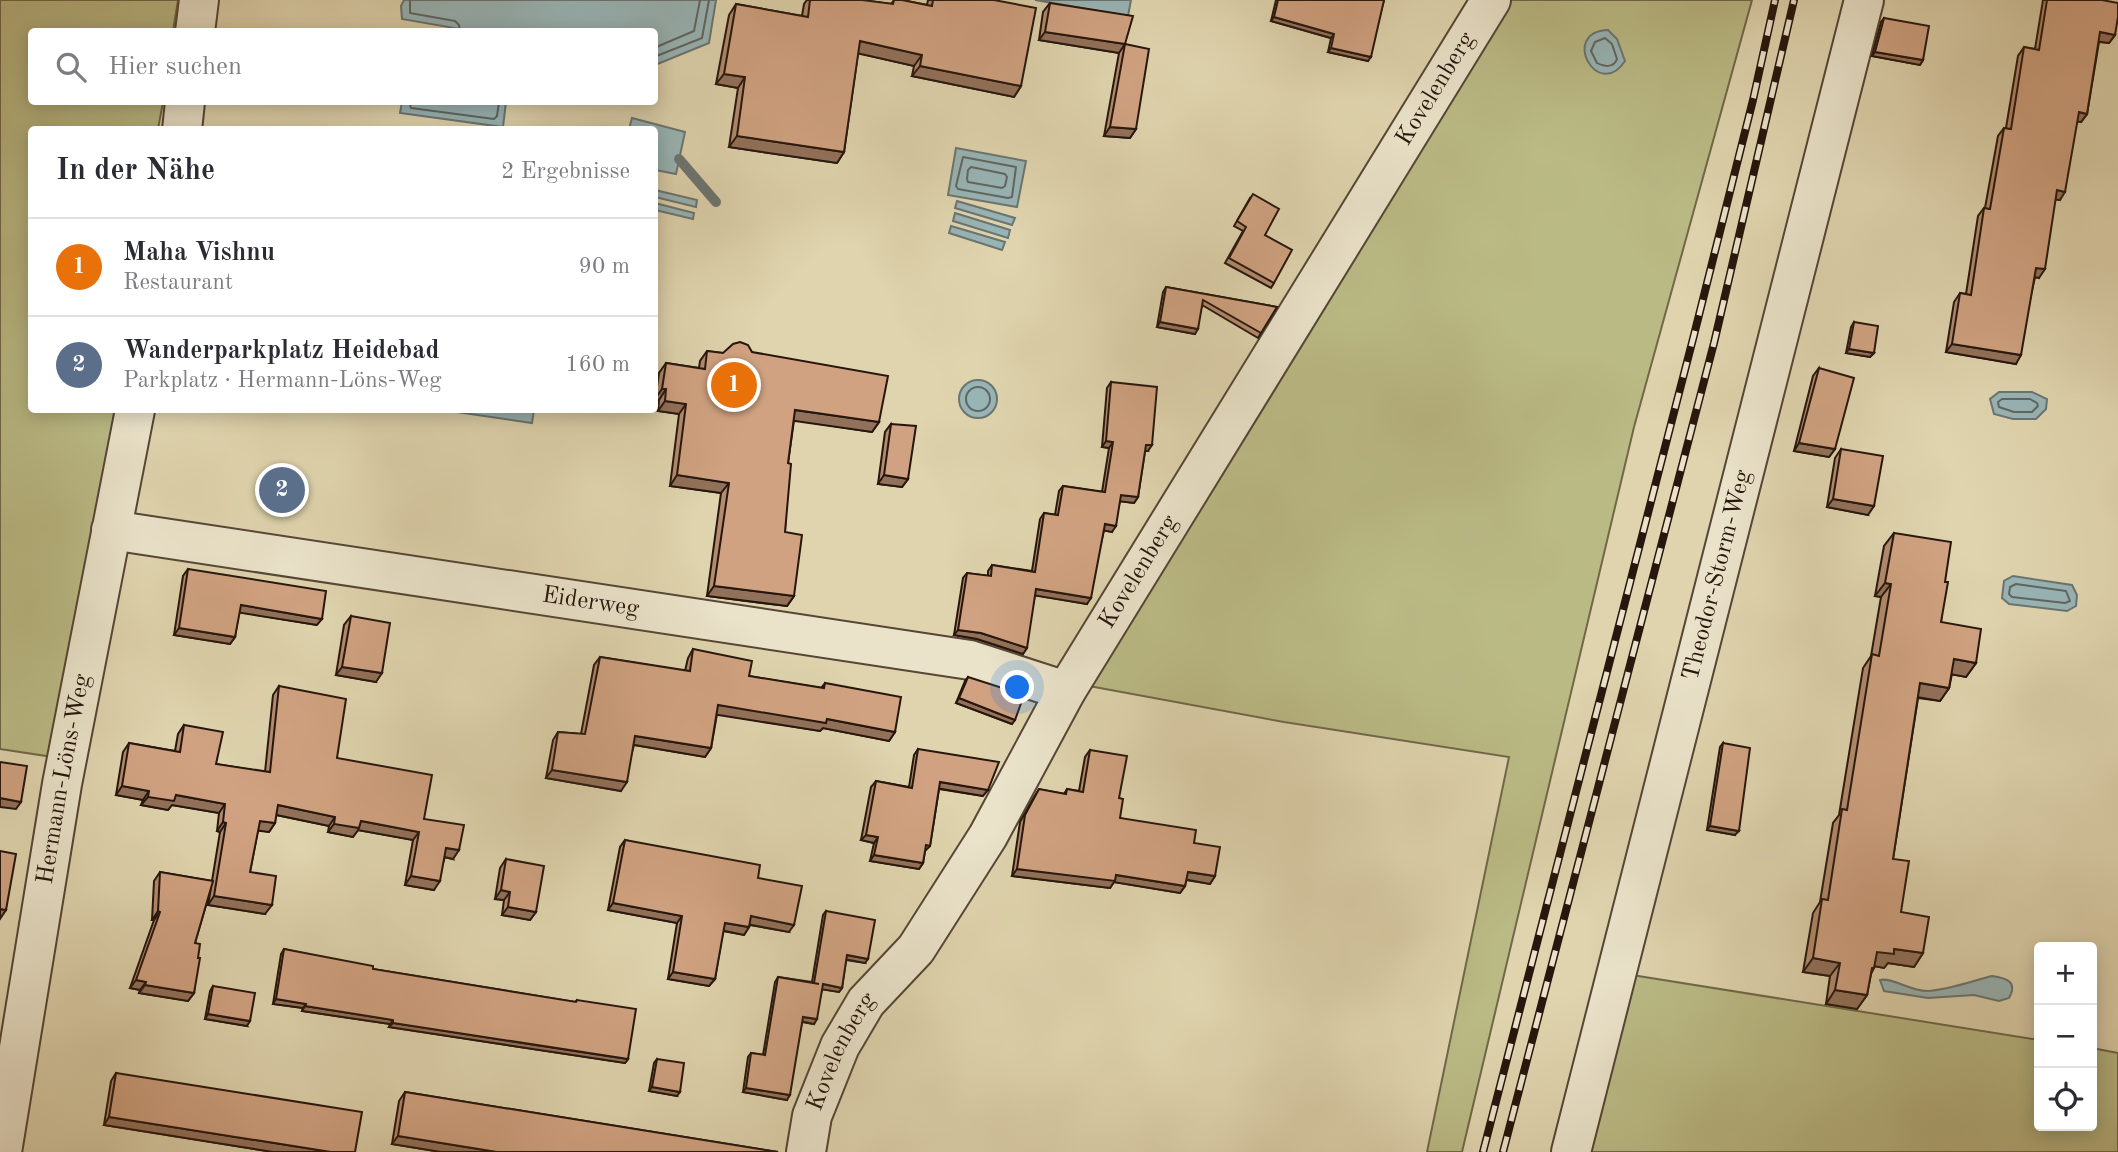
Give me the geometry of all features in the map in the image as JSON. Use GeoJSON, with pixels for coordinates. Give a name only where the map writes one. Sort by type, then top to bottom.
{"type":"FeatureCollection","features":[{"type":"Feature","properties":{"kind":"street"},"geometry":{"type":"LineString","coordinates":[[196,28],[199,0]]}},
{"type":"Feature","properties":{"kind":"street","name":"Kovelenberg"},"geometry":{"type":"LineString","coordinates":[[806,1152],[812,1116],[840,1046],[866,1002],[916,949],[988,836],[1066,691],[1491,0]]}},
{"type":"Feature","properties":{"kind":"street","name":"Theodor-Storm-Weg"},"geometry":{"type":"LineString","coordinates":[[1571,1152],[1864,0]]}},
{"type":"Feature","properties":{"kind":"street"},"geometry":{"type":"LineString","coordinates":[[183,126],[186,105]]}},
{"type":"Feature","properties":{"kind":"street","name":"Hermann-Löns-Weg"},"geometry":{"type":"LineString","coordinates":[[2,1152],[62,784],[134,413]]}},
{"type":"Feature","properties":{"kind":"street","name":"Eiderweg"},"geometry":{"type":"LineString","coordinates":[[111,530],[970,660],[1066,691]]}},
{"type":"Feature","properties":{"kind":"green space"},"geometry":{"type":"Polygon","coordinates":[[[0,0],[178,0],[173,28],[28,28],[28,105],[162,105],[159,126],[28,126],[28,413],[114,413],[53,757],[0,749],[0,0]]]}},
{"type":"Feature","properties":{"kind":"green space"},"geometry":{"type":"Polygon","coordinates":[[[1505,0],[1752,0],[1634,427],[1462,1152],[1427,1152],[1509,757],[1284,722],[1089,686],[1505,0]]]}},
{"type":"Feature","properties":{"kind":"green space"},"geometry":{"type":"Polygon","coordinates":[[[1632,975],[2034,1039],[2034,1131],[2097,1131],[2097,1049],[2118,1053],[2118,1152],[1586,1152],[1632,975]]]}},
{"type":"Feature","properties":{"kind":"water"},"geometry":{"type":"Polygon","coordinates":[[[404,0],[716,0],[709,43],[658,64],[658,28],[454,28],[402,19],[401,6],[404,0]]]}},
{"type":"Feature","properties":{"kind":"water"},"geometry":{"type":"Polygon","coordinates":[[[1035,0],[1131,0],[1128,16],[1035,0]]]}},
{"type":"Feature","properties":{"kind":"water"},"geometry":{"type":"Polygon","coordinates":[[[1608,30],[1617,39],[1625,61],[1615,72],[1604,74],[1595,70],[1588,62],[1585,51],[1586,41],[1594,34],[1608,30]]]}},
{"type":"Feature","properties":{"kind":"water"},"geometry":{"type":"Polygon","coordinates":[[[401,105],[506,105],[503,126],[400,113],[401,105]]]}},
{"type":"Feature","properties":{"kind":"water"},"geometry":{"type":"Polygon","coordinates":[[[632,118],[685,132],[676,174],[658,171],[658,126],[630,126],[632,118]]]}},
{"type":"Feature","properties":{"kind":"water"},"geometry":{"type":"Polygon","coordinates":[[[956,148],[1026,161],[1017,207],[948,195],[956,148]]]}},
{"type":"Feature","properties":{"kind":"water"},"geometry":{"type":"Polygon","coordinates":[[[658,191],[697,200],[696,207],[658,198],[658,191]]]}},
{"type":"Feature","properties":{"kind":"water"},"geometry":{"type":"Polygon","coordinates":[[[957,201],[1015,218],[1012,225],[955,208],[957,201]]]}},
{"type":"Feature","properties":{"kind":"water"},"geometry":{"type":"Polygon","coordinates":[[[658,204],[694,213],[693,219],[658,211],[658,204]]]}},
{"type":"Feature","properties":{"kind":"water"},"geometry":{"type":"Polygon","coordinates":[[[955,213],[1010,230],[1008,238],[953,221],[955,213]]]}},
{"type":"Feature","properties":{"kind":"water"},"geometry":{"type":"Polygon","coordinates":[[[951,226],[1005,242],[1002,250],[949,233],[951,226]]]}},
{"type":"Feature","properties":{"kind":"water"},"geometry":{"type":"Polygon","coordinates":[[[978,380],[992,385],[997,399],[992,413],[978,418],[964,413],[959,399],[964,385],[978,380]]]}},
{"type":"Feature","properties":{"kind":"water"},"geometry":{"type":"Polygon","coordinates":[[[1999,392],[2032,392],[2047,399],[2046,409],[2036,419],[2013,419],[1994,414],[1990,399],[1999,392]]]}},
{"type":"Feature","properties":{"kind":"water"},"geometry":{"type":"Polygon","coordinates":[[[464,413],[534,413],[532,423],[464,413]]]}},
{"type":"Feature","properties":{"kind":"water"},"geometry":{"type":"Polygon","coordinates":[[[2013,576],[2072,585],[2077,595],[2076,606],[2067,611],[2009,604],[2002,598],[2004,581],[2013,576]]]}},
{"type":"Feature","properties":{"kind":"water"},"geometry":{"type":"Polygon","coordinates":[[[1992,976],[2010,982],[2012,988],[2009,998],[1999,1001],[1974,995],[1928,998],[1884,991],[1880,980],[1890,980],[1927,991],[1992,976]]]}},
{"type":"Feature","properties":{"kind":"building"},"geometry":{"type":"Polygon","coordinates":[[[810,0],[862,0],[893,4],[894,0],[902,0],[932,6],[933,0],[994,0],[1036,8],[1021,86],[920,66],[922,55],[860,41],[844,152],[737,136],[745,77],[724,74],[736,4],[808,17],[810,0]]]}},
{"type":"Feature","properties":{"kind":"building"},"geometry":{"type":"Polygon","coordinates":[[[1278,0],[1384,0],[1371,57],[1331,48],[1334,34],[1274,17],[1278,0]]]}},
{"type":"Feature","properties":{"kind":"building"},"geometry":{"type":"Polygon","coordinates":[[[2047,0],[2102,0],[2118,3],[2115,35],[2100,32],[2087,114],[2079,112],[2065,192],[2057,190],[2045,269],[2036,268],[2021,355],[1952,344],[1960,293],[1971,295],[1984,208],[1990,209],[2004,128],[2011,129],[2024,47],[2039,50],[2047,0]]]}},
{"type":"Feature","properties":{"kind":"building"},"geometry":{"type":"Polygon","coordinates":[[[1050,3],[1133,16],[1125,44],[1045,32],[1050,3]]]}},
{"type":"Feature","properties":{"kind":"building"},"geometry":{"type":"Polygon","coordinates":[[[1884,18],[1929,26],[1923,60],[1875,52],[1884,18]]]}},
{"type":"Feature","properties":{"kind":"building"},"geometry":{"type":"Polygon","coordinates":[[[1125,44],[1149,49],[1136,129],[1110,127],[1125,44]]]}},
{"type":"Feature","properties":{"kind":"building"},"geometry":{"type":"Polygon","coordinates":[[[1253,194],[1279,209],[1265,235],[1292,250],[1274,283],[1229,258],[1246,227],[1237,221],[1253,194]]]}},
{"type":"Feature","properties":{"kind":"building"},"geometry":{"type":"Polygon","coordinates":[[[1166,287],[1277,307],[1261,333],[1203,300],[1198,329],[1160,322],[1166,287]]]}},
{"type":"Feature","properties":{"kind":"building"},"geometry":{"type":"Polygon","coordinates":[[[1854,322],[1878,326],[1874,353],[1849,349],[1854,322]]]}},
{"type":"Feature","properties":{"kind":"building"},"geometry":{"type":"Polygon","coordinates":[[[740,342],[748,345],[752,352],[888,376],[879,422],[795,410],[788,463],[791,464],[785,532],[802,535],[794,596],[714,586],[729,483],[677,475],[686,404],[665,401],[666,389],[662,389],[666,363],[705,369],[707,351],[723,353],[733,344],[740,342]]]}},
{"type":"Feature","properties":{"kind":"building"},"geometry":{"type":"Polygon","coordinates":[[[1819,368],[1854,378],[1835,449],[1799,443],[1819,368]]]}},
{"type":"Feature","properties":{"kind":"building"},"geometry":{"type":"Polygon","coordinates":[[[1111,382],[1157,387],[1152,445],[1146,445],[1138,497],[1121,495],[1116,526],[1105,524],[1091,598],[1036,589],[1027,648],[981,633],[958,630],[967,573],[991,576],[992,565],[1035,572],[1044,513],[1058,515],[1063,486],[1105,492],[1113,442],[1106,441],[1111,382]]]}},
{"type":"Feature","properties":{"kind":"building"},"geometry":{"type":"Polygon","coordinates":[[[891,424],[916,426],[908,479],[884,475],[891,424]]]}},
{"type":"Feature","properties":{"kind":"building"},"geometry":{"type":"Polygon","coordinates":[[[1841,449],[1883,456],[1874,506],[1833,499],[1841,449]]]}},
{"type":"Feature","properties":{"kind":"building"},"geometry":{"type":"Polygon","coordinates":[[[1894,533],[1951,542],[1941,622],[1981,629],[1976,663],[1954,659],[1949,688],[1920,683],[1893,859],[1909,861],[1901,912],[1929,917],[1923,953],[1894,949],[1894,954],[1877,952],[1867,995],[1835,990],[1840,963],[1813,958],[1822,899],[1828,900],[1842,809],[1847,810],[1872,654],[1879,656],[1891,584],[1885,583],[1894,533]]]}},
{"type":"Feature","properties":{"kind":"building"},"geometry":{"type":"Polygon","coordinates":[[[188,569],[326,591],[322,619],[241,605],[235,637],[179,628],[188,569]]]}},
{"type":"Feature","properties":{"kind":"building"},"geometry":{"type":"Polygon","coordinates":[[[351,616],[390,623],[382,673],[342,667],[351,616]]]}},
{"type":"Feature","properties":{"kind":"building"},"geometry":{"type":"Polygon","coordinates":[[[693,649],[752,661],[749,676],[824,688],[825,683],[901,697],[895,732],[827,719],[826,723],[718,705],[711,748],[635,736],[627,782],[552,770],[558,732],[585,734],[600,657],[690,671],[693,649]]]}},
{"type":"Feature","properties":{"kind":"building"},"geometry":{"type":"Polygon","coordinates":[[[968,677],[1024,695],[1015,720],[959,698],[968,677]]]}},
{"type":"Feature","properties":{"kind":"building"},"geometry":{"type":"Polygon","coordinates":[[[279,686],[346,699],[337,758],[432,775],[424,819],[464,825],[459,850],[446,848],[440,881],[411,876],[419,832],[361,821],[359,828],[334,824],[335,817],[278,805],[275,823],[260,821],[250,872],[276,876],[272,905],[214,896],[226,823],[223,822],[225,804],[176,795],[174,801],[148,797],[149,791],[122,786],[129,743],[180,752],[184,725],[223,732],[216,764],[270,772],[279,686]]]}},
{"type":"Feature","properties":{"kind":"building"},"geometry":{"type":"Polygon","coordinates":[[[1723,743],[1750,748],[1739,831],[1710,826],[1723,743]]]}},
{"type":"Feature","properties":{"kind":"building"},"geometry":{"type":"Polygon","coordinates":[[[918,749],[999,762],[988,790],[940,782],[930,846],[926,845],[923,863],[874,855],[878,837],[866,835],[876,781],[912,788],[918,749]]]}},
{"type":"Feature","properties":{"kind":"building"},"geometry":{"type":"Polygon","coordinates":[[[1090,750],[1127,756],[1119,798],[1123,799],[1120,818],[1196,830],[1194,843],[1220,847],[1215,876],[1188,872],[1185,886],[1116,875],[1115,881],[1017,869],[1025,815],[1039,789],[1066,794],[1067,789],[1083,792],[1090,750]]]}},
{"type":"Feature","properties":{"kind":"building"},"geometry":{"type":"Polygon","coordinates":[[[0,762],[27,766],[21,802],[0,798],[0,762]]]}},
{"type":"Feature","properties":{"kind":"building"},"geometry":{"type":"Polygon","coordinates":[[[625,840],[760,865],[758,878],[802,886],[794,925],[751,916],[749,927],[725,923],[715,979],[673,972],[682,916],[613,903],[625,840]]]}},
{"type":"Feature","properties":{"kind":"building"},"geometry":{"type":"Polygon","coordinates":[[[0,851],[16,854],[6,910],[0,909],[0,851]]]}},
{"type":"Feature","properties":{"kind":"building"},"geometry":{"type":"Polygon","coordinates":[[[506,859],[544,866],[536,912],[508,907],[510,892],[501,890],[506,859]]]}},
{"type":"Feature","properties":{"kind":"building"},"geometry":{"type":"Polygon","coordinates":[[[160,872],[213,881],[195,943],[200,944],[200,958],[194,993],[145,985],[146,982],[136,980],[160,912],[160,872]]]}},
{"type":"Feature","properties":{"kind":"building"},"geometry":{"type":"Polygon","coordinates":[[[826,911],[875,920],[868,959],[847,955],[842,988],[823,984],[817,1019],[803,1017],[790,1095],[746,1088],[751,1053],[765,1055],[778,977],[819,984],[814,983],[826,911]]]}},
{"type":"Feature","properties":{"kind":"building"},"geometry":{"type":"Polygon","coordinates":[[[284,949],[373,966],[373,969],[576,1002],[577,1000],[636,1009],[628,1059],[393,1023],[393,1020],[276,999],[284,949]]]}},
{"type":"Feature","properties":{"kind":"building"},"geometry":{"type":"Polygon","coordinates":[[[213,986],[255,993],[250,1021],[208,1014],[213,986]]]}},
{"type":"Feature","properties":{"kind":"building"},"geometry":{"type":"Polygon","coordinates":[[[657,1059],[684,1063],[680,1092],[652,1087],[657,1059]]]}},
{"type":"Feature","properties":{"kind":"building"},"geometry":{"type":"Polygon","coordinates":[[[116,1073],[362,1112],[355,1152],[331,1152],[109,1117],[116,1073]]]}},
{"type":"Feature","properties":{"kind":"building"},"geometry":{"type":"Polygon","coordinates":[[[405,1092],[778,1152],[497,1152],[398,1136],[405,1092]]]}},
{"type":"Feature","properties":{"kind":"waterway"},"geometry":{"type":"LineString","coordinates":[[679,159],[716,202]]}},
{"type":"Feature","properties":{"kind":"railway"},"geometry":{"type":"LineString","coordinates":[[1483,1152],[1694,335],[1753,100],[1775,0]]}},
{"type":"Feature","properties":{"kind":"railway"},"geometry":{"type":"LineString","coordinates":[[1503,1152],[1714,343],[1794,0]]}},
{"type":"Feature","properties":{"kind":"place","name":"Maha Vishnu"},"geometry":{"type":"Point","coordinates":[734,385]}},
{"type":"Feature","properties":{"kind":"place","name":"Wanderparkplatz Heidebad"},"geometry":{"type":"Point","coordinates":[282,490]}}]}
